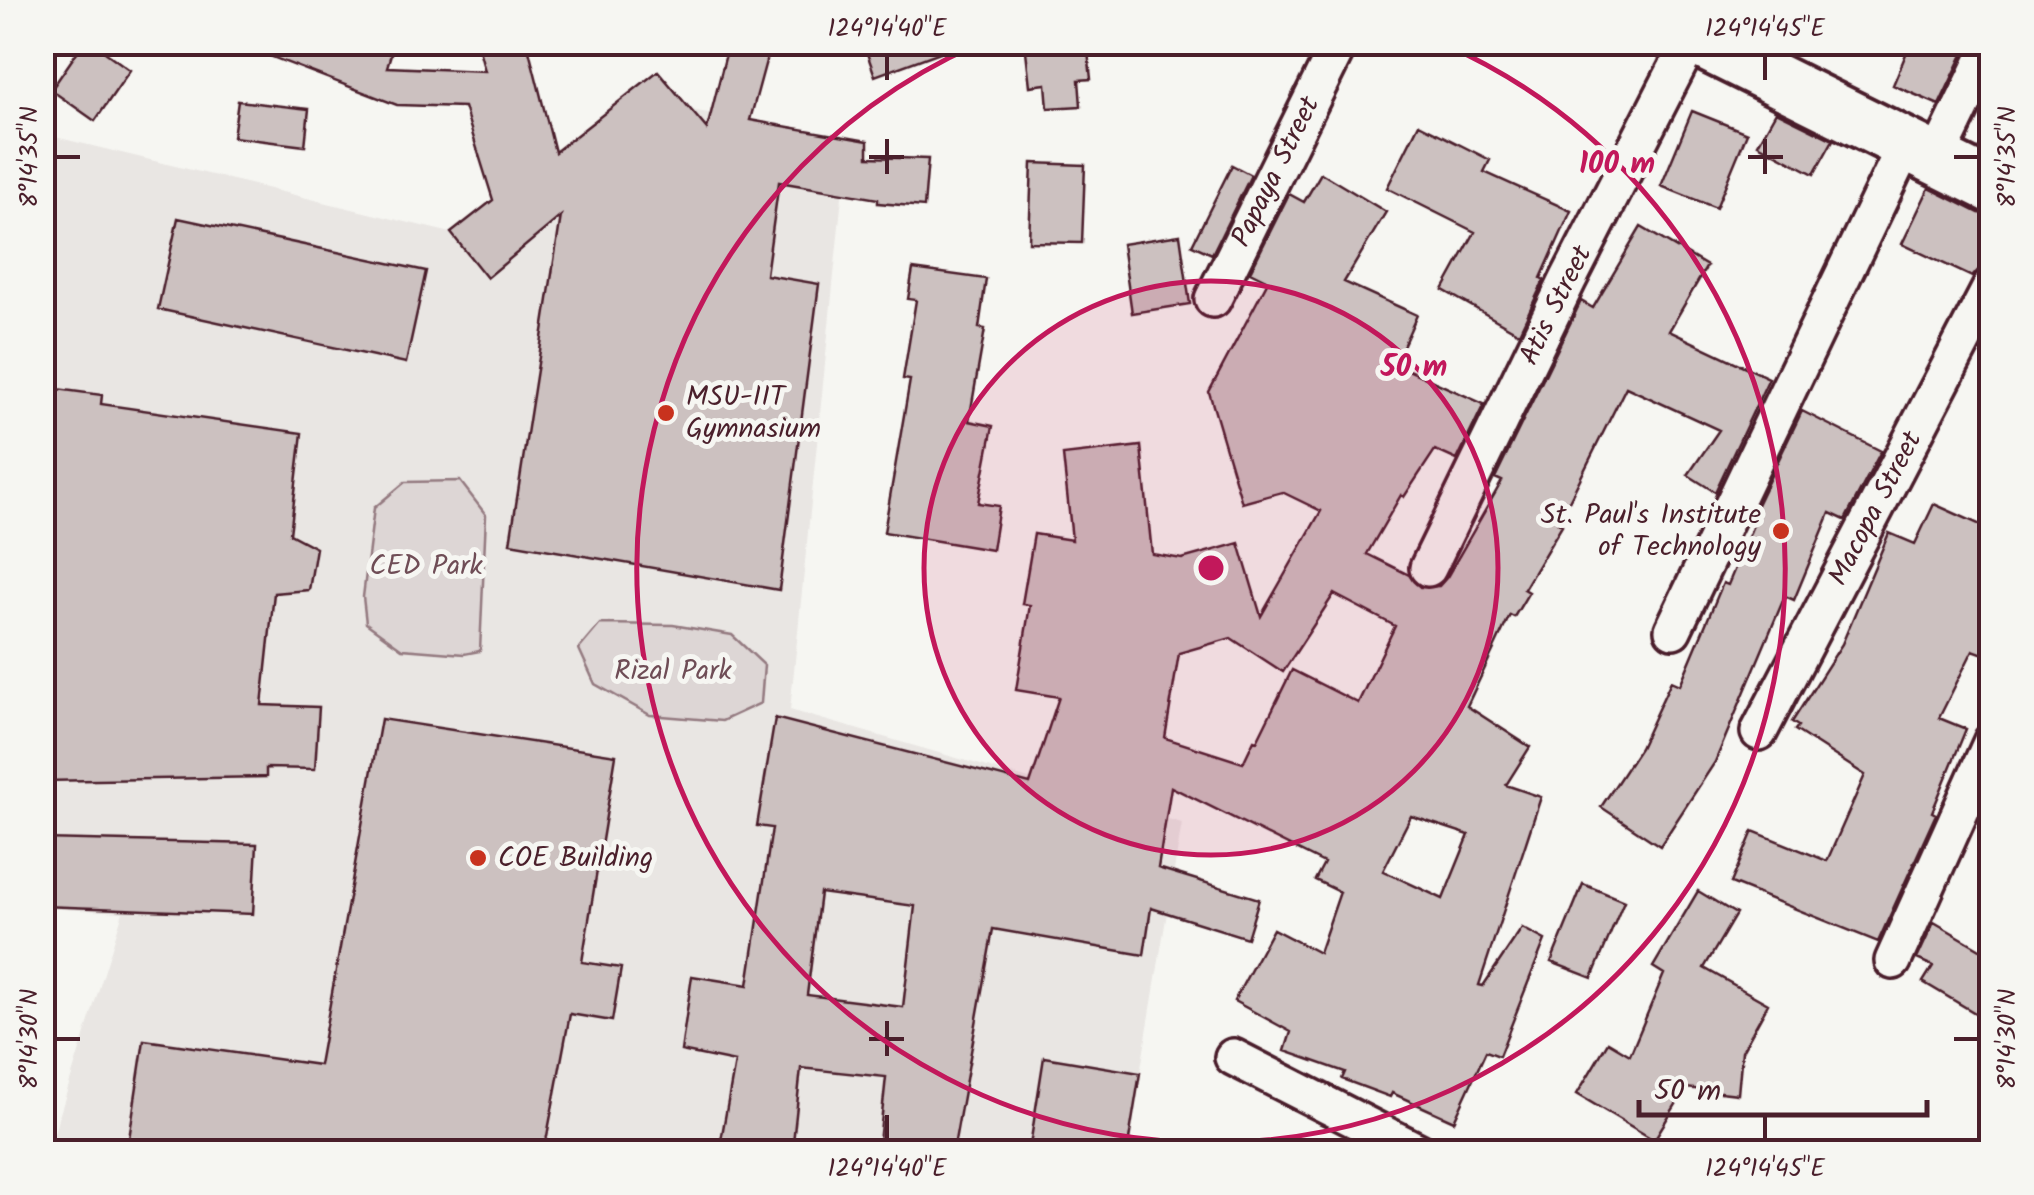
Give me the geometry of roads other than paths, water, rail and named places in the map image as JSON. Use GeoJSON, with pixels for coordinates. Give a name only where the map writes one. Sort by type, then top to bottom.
{"type":"FeatureCollection","features":[{"type":"Feature","properties":{"kind":"street","name":"Papaya Street"},"geometry":{"type":"LineString","coordinates":[[1213,299],[1340,42]]}},
{"type":"Feature","properties":{"kind":"street","name":"Atis Street"},"geometry":{"type":"LineString","coordinates":[[1428,568],[1568,280],[1690,42]]}},
{"type":"Feature","properties":{"kind":"street"},"geometry":{"type":"LineString","coordinates":[[1700,42],[1992,187]]}},
{"type":"Feature","properties":{"kind":"street"},"geometry":{"type":"LineString","coordinates":[[1673,630],[1920,153],[1992,44]]}},
{"type":"Feature","properties":{"kind":"street","name":"Macopa Street"},"geometry":{"type":"LineString","coordinates":[[1758,732],[1992,285]]}},
{"type":"Feature","properties":{"kind":"street"},"geometry":{"type":"LineString","coordinates":[[1893,961],[1992,741]]}},
{"type":"Feature","properties":{"kind":"street"},"geometry":{"type":"LineString","coordinates":[[1233,1057],[1419,1152]]}},
{"type":"Feature","properties":{"kind":"place","name":"MSU-IIT Gymnasium"},"geometry":{"type":"Point","coordinates":[666,413]}},
{"type":"Feature","properties":{"kind":"place","name":"St. Paul's Institute of Technology"},"geometry":{"type":"Point","coordinates":[1781,531]}},
{"type":"Feature","properties":{"kind":"place","name":"COE Building"},"geometry":{"type":"Point","coordinates":[478,858]}},
{"type":"Feature","properties":{"kind":"park label","name":"CED Park"},"geometry":{"type":"Point","coordinates":[426,566]}},
{"type":"Feature","properties":{"kind":"park label","name":"Rizal Park"},"geometry":{"type":"Point","coordinates":[673,671]}}]}
